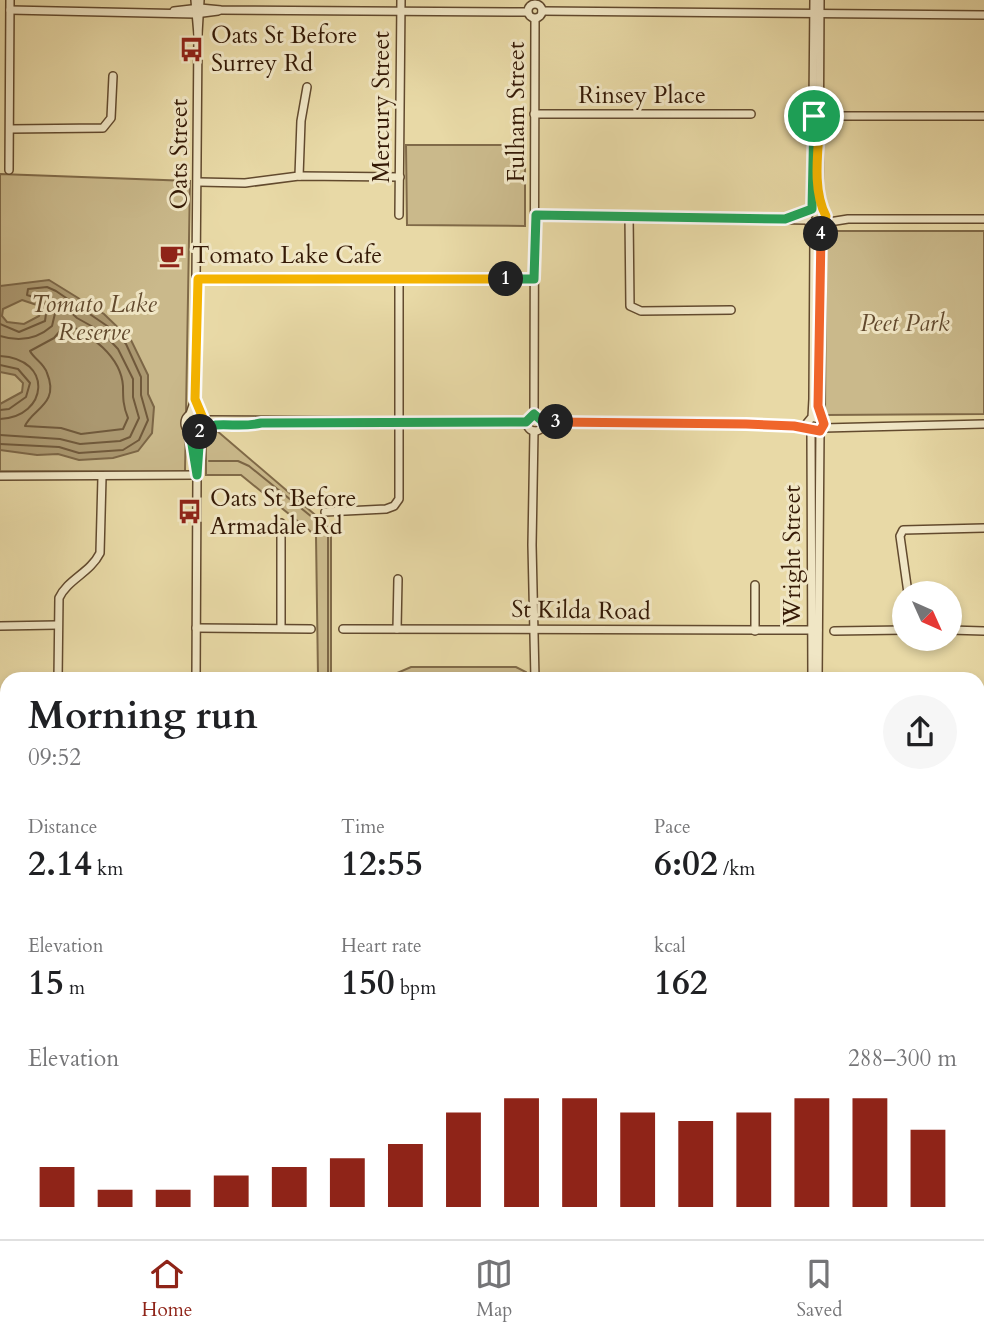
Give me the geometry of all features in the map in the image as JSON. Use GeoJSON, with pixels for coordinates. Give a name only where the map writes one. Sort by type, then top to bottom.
{"type":"FeatureCollection","features":[{"type":"Feature","properties":{"kind":"street"},"geometry":{"type":"LineString","coordinates":[[9,170],[10,0]]}},
{"type":"Feature","properties":{"kind":"street","name":"Mercury Street"},"geometry":{"type":"LineString","coordinates":[[400,215],[401,0]]}},
{"type":"Feature","properties":{"kind":"street","name":"Wright Street"},"geometry":{"type":"LineString","coordinates":[[812,672],[817,367],[823,224],[817,116],[817,12],[814,0]]}},
{"type":"Feature","properties":{"kind":"street","name":"Wright Street"},"geometry":{"type":"LineString","coordinates":[[817,12],[820,0]]}},
{"type":"Feature","properties":{"kind":"street"},"geometry":{"type":"LineString","coordinates":[[527,12],[534,2],[542,11],[984,15]]}},
{"type":"Feature","properties":{"kind":"street"},"geometry":{"type":"LineString","coordinates":[[10,10],[173,11],[198,7],[221,10],[527,12],[535,19],[542,11]]}},
{"type":"Feature","properties":{"kind":"street","name":"Oats Street"},"geometry":{"type":"LineString","coordinates":[[197,475],[190,432],[185,425],[195,399],[199,181],[198,7]]}},
{"type":"Feature","properties":{"kind":"street","name":"Fulham Street"},"geometry":{"type":"LineString","coordinates":[[534,414],[535,19]]}},
{"type":"Feature","properties":{"kind":"street"},"geometry":{"type":"LineString","coordinates":[[10,129],[103,128],[111,118],[113,76]]}},
{"type":"Feature","properties":{"kind":"street"},"geometry":{"type":"LineString","coordinates":[[299,176],[301,121],[307,87]]}},
{"type":"Feature","properties":{"kind":"street","name":"Rinsey Place"},"geometry":{"type":"LineString","coordinates":[[534,114],[751,114]]}},
{"type":"Feature","properties":{"kind":"street"},"geometry":{"type":"LineString","coordinates":[[817,116],[984,116]]}},
{"type":"Feature","properties":{"kind":"street","name":"Wright Street"},"geometry":{"type":"LineString","coordinates":[[816,424],[814,237],[810,216],[817,116]]}},
{"type":"Feature","properties":{"kind":"street"},"geometry":{"type":"LineString","coordinates":[[199,181],[245,183],[299,176],[400,177]]}},
{"type":"Feature","properties":{"kind":"street"},"geometry":{"type":"LineString","coordinates":[[536,215],[785,219],[810,216],[823,211],[848,219]]}},
{"type":"Feature","properties":{"kind":"street"},"geometry":{"type":"LineString","coordinates":[[629,215],[631,306],[641,311],[732,310]]}},
{"type":"Feature","properties":{"kind":"street"},"geometry":{"type":"LineString","coordinates":[[810,216],[823,224],[848,219],[984,219]]}},
{"type":"Feature","properties":{"kind":"street"},"geometry":{"type":"LineString","coordinates":[[198,279],[534,279]]}},
{"type":"Feature","properties":{"kind":"street"},"geometry":{"type":"LineString","coordinates":[[325,512],[394,506],[399,499],[399,279]]}},
{"type":"Feature","properties":{"kind":"street","name":"Oats Street"},"geometry":{"type":"LineString","coordinates":[[195,399],[202,424],[197,475],[196,672]]}},
{"type":"Feature","properties":{"kind":"street"},"geometry":{"type":"LineString","coordinates":[[190,414],[202,424]]}},
{"type":"Feature","properties":{"kind":"street"},"geometry":{"type":"LineString","coordinates":[[190,432],[202,424],[244,428],[261,423],[526,422],[534,414],[543,422],[794,426],[984,424]]}},
{"type":"Feature","properties":{"kind":"street"},"geometry":{"type":"LineString","coordinates":[[526,422],[534,431],[532,545],[535,672]]}},
{"type":"Feature","properties":{"kind":"street"},"geometry":{"type":"LineString","coordinates":[[534,431],[539,430],[543,422]]}},
{"type":"Feature","properties":{"kind":"street"},"geometry":{"type":"LineString","coordinates":[[0,476],[197,475]]}},
{"type":"Feature","properties":{"kind":"street"},"geometry":{"type":"LineString","coordinates":[[58,672],[58,608],[64,589],[94,564],[100,553],[102,477]]}},
{"type":"Feature","properties":{"kind":"street"},"geometry":{"type":"LineString","coordinates":[[281,523],[281,628]]}},
{"type":"Feature","properties":{"kind":"street"},"geometry":{"type":"LineString","coordinates":[[906,581],[900,536],[903,530],[984,528]]}},
{"type":"Feature","properties":{"kind":"street"},"geometry":{"type":"LineString","coordinates":[[397,629],[398,579]]}},
{"type":"Feature","properties":{"kind":"street"},"geometry":{"type":"LineString","coordinates":[[755,585],[755,631]]}},
{"type":"Feature","properties":{"kind":"street"},"geometry":{"type":"LineString","coordinates":[[0,626],[57,625]]}},
{"type":"Feature","properties":{"kind":"street"},"geometry":{"type":"LineString","coordinates":[[196,628],[311,629]]}},
{"type":"Feature","properties":{"kind":"street","name":"St Kilda Road"},"geometry":{"type":"LineString","coordinates":[[343,629],[814,630]]}},
{"type":"Feature","properties":{"kind":"street","name":"Wright Street"},"geometry":{"type":"LineString","coordinates":[[814,630],[817,672]]}},
{"type":"Feature","properties":{"kind":"street"},"geometry":{"type":"LineString","coordinates":[[834,631],[892,630]]}},
{"type":"Feature","properties":{"kind":"street"},"geometry":{"type":"LineString","coordinates":[[962,630],[984,631]]}},
{"type":"Feature","properties":{"kind":"green space"},"geometry":{"type":"Polygon","coordinates":[[[406,145],[525,145],[525,226],[407,225],[406,145]]]}},
{"type":"Feature","properties":{"kind":"green space","name":"Tomato Lake Reserve"},"geometry":{"type":"Polygon","coordinates":[[[0,174],[190,181],[185,472],[0,471],[0,174]]]}},
{"type":"Feature","properties":{"kind":"green space","name":"Peet Park"},"geometry":{"type":"Polygon","coordinates":[[[826,231],[984,231],[984,414],[825,415],[826,231]]]}},
{"type":"Feature","properties":{"kind":"green space"},"geometry":{"type":"Polygon","coordinates":[[[216,430],[327,525],[331,535],[331,672],[318,672],[316,536],[241,475],[206,475],[206,440],[216,430]]]}},
{"type":"Feature","properties":{"kind":"green space"},"geometry":{"type":"Polygon","coordinates":[[[411,667],[516,667],[526,672],[400,672],[411,667]]]}},
{"type":"Feature","properties":{"kind":"water"},"geometry":{"type":"Polygon","coordinates":[[[49,280],[104,314],[131,340],[148,375],[148,394],[154,407],[152,433],[138,451],[113,458],[79,460],[58,454],[37,455],[0,450],[0,404],[22,392],[23,383],[15,375],[0,372],[0,286],[49,280]],[[22,300],[3,309],[2,316],[7,322],[24,324],[39,316],[41,310],[37,305],[22,300]]]}},
{"type":"Feature","properties":{"kind":"waterway"},"geometry":{"type":"LineString","coordinates":[[209,461],[238,461],[249,466],[323,526],[328,536],[328,672]]}},
{"type":"Feature","properties":{"kind":"place","name":"Oats St Before Surrey Rd"},"geometry":{"type":"Point","coordinates":[191,49]}},
{"type":"Feature","properties":{"kind":"place","name":"Tomato Lake Cafe"},"geometry":{"type":"Point","coordinates":[172,255]}},
{"type":"Feature","properties":{"kind":"place","name":"Oats St Before Armadale Rd"},"geometry":{"type":"Point","coordinates":[190,512]}},
{"type":"Feature","properties":{"kind":"route"},"geometry":{"type":"LineString","coordinates":[[814,116],[812,209],[785,219],[536,215],[534,279],[198,279],[195,399],[205,423],[200,432],[198,443],[197,475],[190,432],[198,433],[200,432],[204,428],[216,425],[244,428],[261,423],[526,422],[527,418],[534,414],[539,415],[543,422],[746,424],[794,426],[820,431],[824,424],[818,406],[819,251],[822,224],[826,216],[821,209],[819,192],[820,116],[814,116]]}}]}
